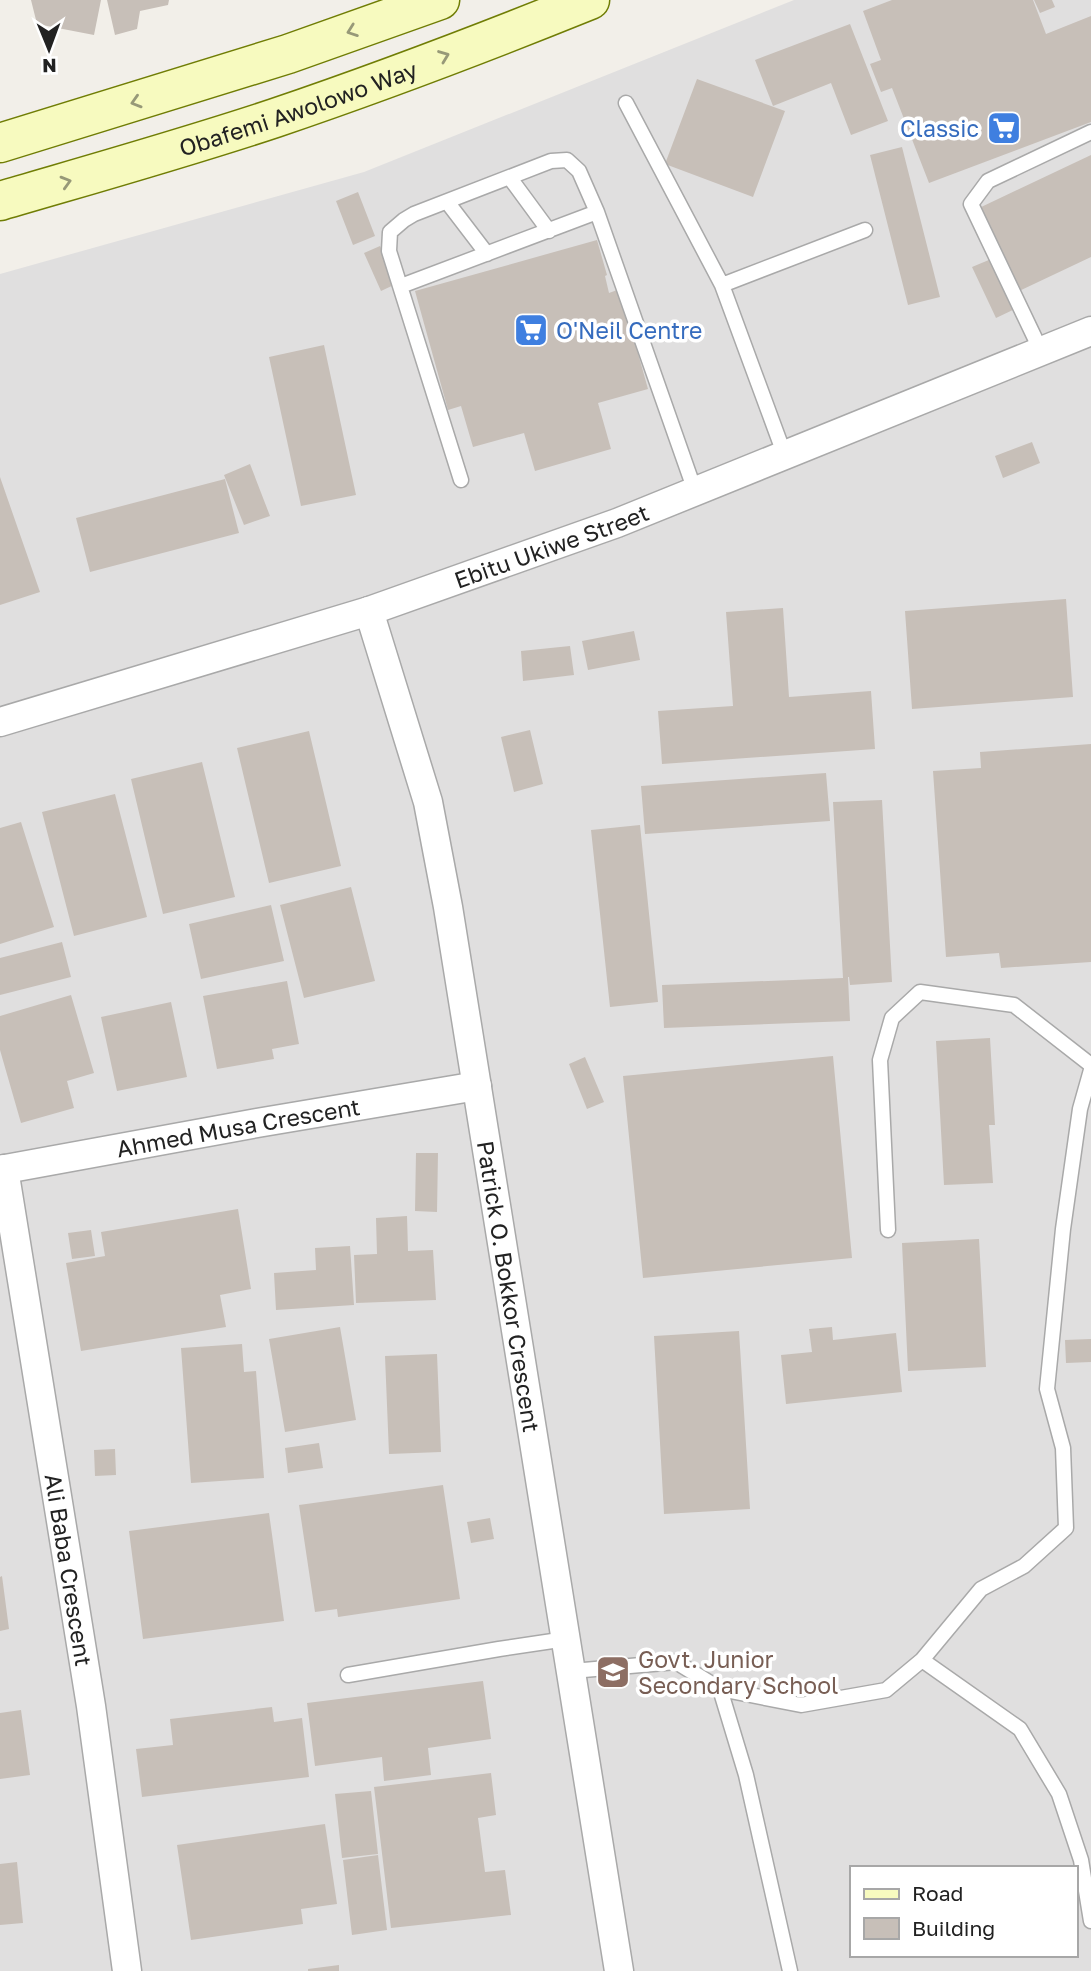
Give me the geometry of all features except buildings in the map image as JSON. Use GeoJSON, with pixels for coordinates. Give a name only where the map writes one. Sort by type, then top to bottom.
{"type":"FeatureCollection","features":[{"type":"Feature","properties":{"kind":"main road"},"geometry":{"type":"LineString","coordinates":[[0,143],[288,54],[440,0]]}},
{"type":"Feature","properties":{"kind":"main road","name":"Obafemi Awolowo Way"},"geometry":{"type":"LineString","coordinates":[[0,201],[275,118],[590,0]]}},
{"type":"Feature","properties":{"kind":"street","name":"Ebitu Ukiwe Street"},"geometry":{"type":"LineString","coordinates":[[0,722],[369,611],[617,523],[1091,331]]}},
{"type":"Feature","properties":{"kind":"street","name":"Patrick O. Bokkor Crescent"},"geometry":{"type":"LineString","coordinates":[[369,611],[428,802],[448,907],[620,1971]]}},
{"type":"Feature","properties":{"kind":"street","name":"Ahmed Musa Crescent"},"geometry":{"type":"LineString","coordinates":[[2,1170],[477,1086]]}},
{"type":"Feature","properties":{"kind":"street","name":"Ali Baba Crescent"},"geometry":{"type":"LineString","coordinates":[[2,1170],[88,1692],[127,1971]]}},
{"type":"Feature","properties":{"kind":"lane"},"geometry":{"type":"LineString","coordinates":[[626,103],[722,285],[785,456]]}},
{"type":"Feature","properties":{"kind":"lane"},"geometry":{"type":"LineString","coordinates":[[1041,351],[971,204],[988,181],[1091,132]]}},
{"type":"Feature","properties":{"kind":"lane"},"geometry":{"type":"LineString","coordinates":[[461,480],[389,250],[390,232],[410,216],[551,161],[567,160],[579,171],[597,212],[695,491]]}},
{"type":"Feature","properties":{"kind":"lane"},"geometry":{"type":"LineString","coordinates":[[510,178],[549,231]]}},
{"type":"Feature","properties":{"kind":"lane"},"geometry":{"type":"LineString","coordinates":[[448,203],[487,254]]}},
{"type":"Feature","properties":{"kind":"lane"},"geometry":{"type":"LineString","coordinates":[[401,286],[597,212]]}},
{"type":"Feature","properties":{"kind":"lane"},"geometry":{"type":"LineString","coordinates":[[722,285],[864,229]]}},
{"type":"Feature","properties":{"kind":"lane"},"geometry":{"type":"LineString","coordinates":[[572,1671],[676,1662],[720,1689],[801,1706],[886,1690],[922,1660],[981,1589],[1024,1566],[1066,1528],[1063,1448],[1047,1389],[1063,1229],[1080,1109],[1091,1068],[1014,1005],[920,992],[892,1018],[880,1060],[888,1230]]}},
{"type":"Feature","properties":{"kind":"lane"},"geometry":{"type":"LineString","coordinates":[[348,1675],[566,1639]]}},
{"type":"Feature","properties":{"kind":"lane"},"geometry":{"type":"LineString","coordinates":[[922,1660],[1020,1728],[1059,1794],[1081,1860],[1091,1921]]}},
{"type":"Feature","properties":{"kind":"lane"},"geometry":{"type":"LineString","coordinates":[[720,1689],[746,1775],[790,1971]]}},
{"type":"Feature","properties":{"kind":"shaded area"},"geometry":{"type":"Polygon","coordinates":[[[794,0],[1091,0],[1091,1971],[0,1971],[0,274],[364,172],[794,0]]]}},
{"type":"Feature","properties":{"kind":"place","name":"Classic"},"geometry":{"type":"Point","coordinates":[1004,128]}},
{"type":"Feature","properties":{"kind":"place","name":"O'Neil Centre"},"geometry":{"type":"Point","coordinates":[531,330]}},
{"type":"Feature","properties":{"kind":"place","name":"Govt. Junior Secondary School"},"geometry":{"type":"Point","coordinates":[613,1672]}}]}
